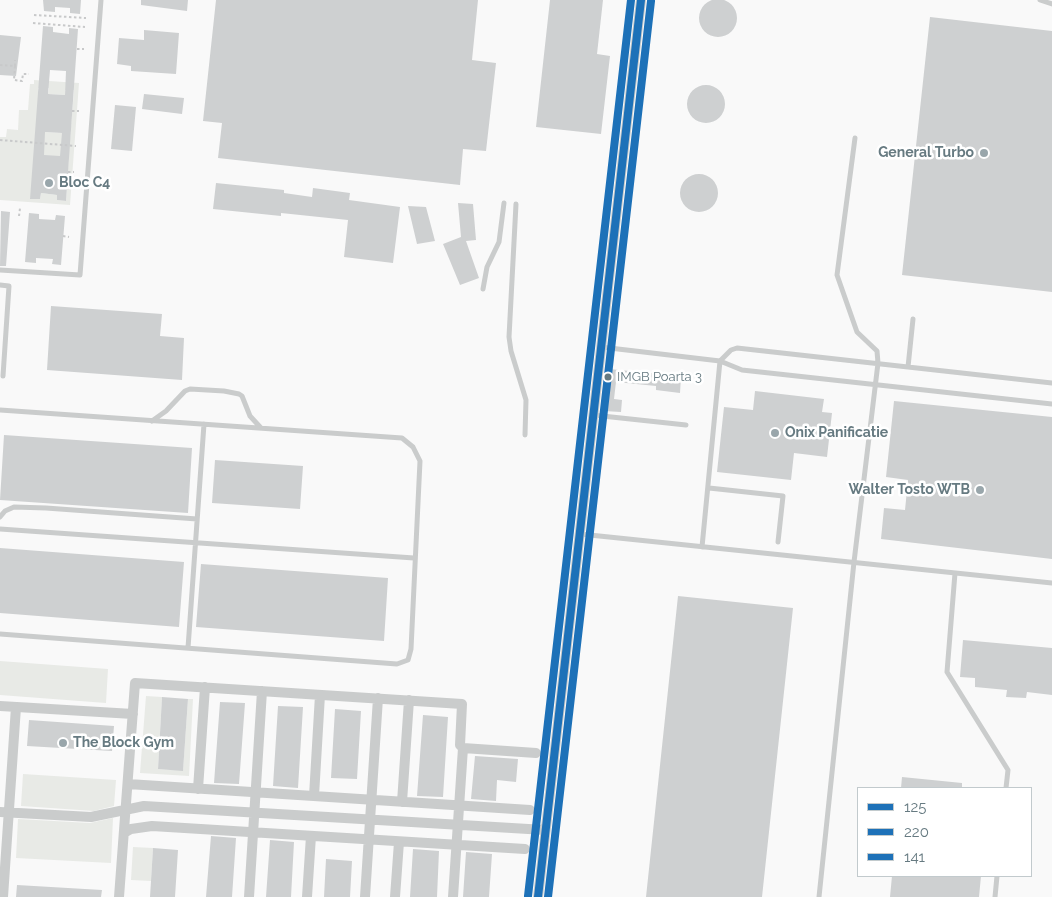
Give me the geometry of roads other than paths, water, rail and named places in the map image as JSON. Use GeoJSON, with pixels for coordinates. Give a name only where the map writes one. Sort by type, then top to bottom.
{"type":"FeatureCollection","features":[{"type":"Feature","properties":{"kind":"street"},"geometry":{"type":"LineString","coordinates":[[538,897],[641,0]]}},
{"type":"Feature","properties":{"kind":"street"},"geometry":{"type":"LineString","coordinates":[[119,897],[135,683],[462,704],[460,744],[462,748],[453,897]]}},
{"type":"Feature","properties":{"kind":"street"},"geometry":{"type":"LineString","coordinates":[[198,789],[205,687]]}},
{"type":"Feature","properties":{"kind":"street"},"geometry":{"type":"LineString","coordinates":[[249,897],[262,691]]}},
{"type":"Feature","properties":{"kind":"street"},"geometry":{"type":"LineString","coordinates":[[314,796],[320,695]]}},
{"type":"Feature","properties":{"kind":"street"},"geometry":{"type":"LineString","coordinates":[[365,897],[378,698]]}},
{"type":"Feature","properties":{"kind":"street"},"geometry":{"type":"LineString","coordinates":[[402,802],[409,700]]}},
{"type":"Feature","properties":{"kind":"street"},"geometry":{"type":"LineString","coordinates":[[0,706],[133,714]]}},
{"type":"Feature","properties":{"kind":"street"},"geometry":{"type":"LineString","coordinates":[[3,897],[4,812],[16,707]]}},
{"type":"Feature","properties":{"kind":"street"},"geometry":{"type":"LineString","coordinates":[[462,748],[536,753]]}},
{"type":"Feature","properties":{"kind":"street"},"geometry":{"type":"LineString","coordinates":[[128,784],[530,810]]}},
{"type":"Feature","properties":{"kind":"street"},"geometry":{"type":"LineString","coordinates":[[4,812],[92,817],[144,806],[546,830]]}},
{"type":"Feature","properties":{"kind":"street"},"geometry":{"type":"LineString","coordinates":[[124,833],[137,827],[152,826],[525,849]]}},
{"type":"Feature","properties":{"kind":"street"},"geometry":{"type":"LineString","coordinates":[[307,897],[311,836]]}},
{"type":"Feature","properties":{"kind":"street"},"geometry":{"type":"LineString","coordinates":[[396,897],[399,842]]}},
{"type":"Feature","properties":{"kind":"lane"},"geometry":{"type":"LineString","coordinates":[[0,270],[80,275],[101,0]]}},
{"type":"Feature","properties":{"kind":"lane"},"geometry":{"type":"LineString","coordinates":[[1040,0],[1052,4]]}},
{"type":"Feature","properties":{"kind":"lane"},"geometry":{"type":"LineString","coordinates":[[819,897],[854,562],[878,363],[877,351],[857,332],[837,275],[855,138]]}},
{"type":"Feature","properties":{"kind":"lane"},"geometry":{"type":"LineString","coordinates":[[483,289],[487,267],[499,242],[504,203]]}},
{"type":"Feature","properties":{"kind":"lane"},"geometry":{"type":"LineString","coordinates":[[516,204],[509,337],[511,351],[526,400],[525,435]]}},
{"type":"Feature","properties":{"kind":"lane"},"geometry":{"type":"LineString","coordinates":[[0,286],[9,286],[3,376]]}},
{"type":"Feature","properties":{"kind":"lane"},"geometry":{"type":"LineString","coordinates":[[908,367],[913,318]]}},
{"type":"Feature","properties":{"kind":"lane"},"geometry":{"type":"LineString","coordinates":[[601,347],[720,361],[742,370],[1052,404]]}},
{"type":"Feature","properties":{"kind":"lane"},"geometry":{"type":"LineString","coordinates":[[702,547],[720,361],[730,350],[737,348],[1052,383]]}},
{"type":"Feature","properties":{"kind":"lane"},"geometry":{"type":"LineString","coordinates":[[152,421],[166,412],[185,391],[195,388],[239,394],[242,396],[253,420],[261,428]]}},
{"type":"Feature","properties":{"kind":"lane"},"geometry":{"type":"LineString","coordinates":[[0,410],[402,438],[413,447],[420,461],[411,649],[408,660],[397,664],[0,634]]}},
{"type":"Feature","properties":{"kind":"lane"},"geometry":{"type":"LineString","coordinates":[[593,415],[686,425]]}},
{"type":"Feature","properties":{"kind":"lane"},"geometry":{"type":"LineString","coordinates":[[188,648],[204,424]]}},
{"type":"Feature","properties":{"kind":"lane"},"geometry":{"type":"LineString","coordinates":[[709,488],[783,496],[778,542]]}},
{"type":"Feature","properties":{"kind":"lane"},"geometry":{"type":"LineString","coordinates":[[0,517],[5,511],[14,507],[196,519]]}},
{"type":"Feature","properties":{"kind":"lane"},"geometry":{"type":"LineString","coordinates":[[0,529],[414,558]]}},
{"type":"Feature","properties":{"kind":"lane"},"geometry":{"type":"LineString","coordinates":[[580,534],[1052,582]]}},
{"type":"Feature","properties":{"kind":"lane"},"geometry":{"type":"LineString","coordinates":[[955,573],[947,672],[1008,770],[1006,787]]}},
{"type":"Feature","properties":{"kind":"lane"},"geometry":{"type":"LineString","coordinates":[[995,897],[997,877]]}},
{"type":"Feature","properties":{"kind":"place","name":"General Turbo"},"geometry":{"type":"Point","coordinates":[984,153]}},
{"type":"Feature","properties":{"kind":"place","name":"Bloc C4"},"geometry":{"type":"Point","coordinates":[49,183]}},
{"type":"Feature","properties":{"kind":"place","name":"IMGB Poarta 3"},"geometry":{"type":"Point","coordinates":[608,377]}},
{"type":"Feature","properties":{"kind":"place","name":"Onix Panificatie"},"geometry":{"type":"Point","coordinates":[775,433]}},
{"type":"Feature","properties":{"kind":"place","name":"Walter Tosto WTB"},"geometry":{"type":"Point","coordinates":[980,490]}},
{"type":"Feature","properties":{"kind":"place","name":"The Block Gym"},"geometry":{"type":"Point","coordinates":[63,743]}}]}
